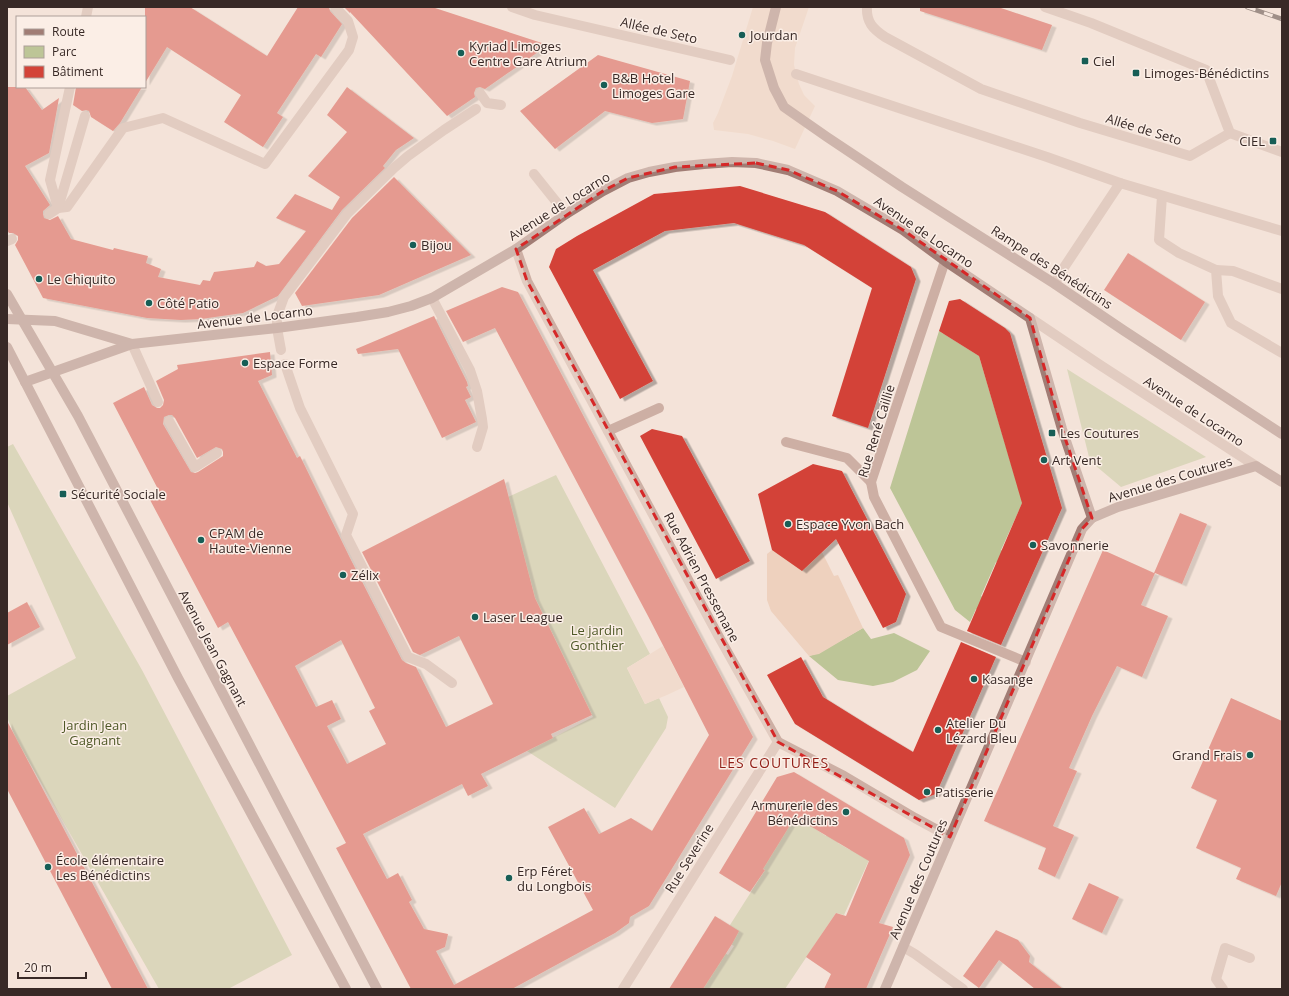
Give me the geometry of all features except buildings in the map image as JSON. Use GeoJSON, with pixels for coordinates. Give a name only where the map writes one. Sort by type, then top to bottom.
{"type":"FeatureCollection","features":[{"type":"Feature","properties":{"kind":"street"},"geometry":{"type":"LineString","coordinates":[[49,214],[58,208],[67,207],[123,128],[164,118],[265,164],[349,50],[353,37],[348,21],[335,7]]}},
{"type":"Feature","properties":{"kind":"street","name":"Allée de Seto"},"geometry":{"type":"LineString","coordinates":[[512,7],[535,15],[730,60]]}},
{"type":"Feature","properties":{"kind":"street","name":"Rampe des Bénédictins"},"geometry":{"type":"LineString","coordinates":[[776,7],[766,43],[765,60],[778,98],[784,107],[902,187],[1055,284],[1282,434]]}},
{"type":"Feature","properties":{"kind":"street","name":"Allée de Seto"},"geometry":{"type":"LineString","coordinates":[[867,7],[869,22],[874,30],[981,89],[1080,123],[1190,156],[1230,133]]}},
{"type":"Feature","properties":{"kind":"street"},"geometry":{"type":"LineString","coordinates":[[1045,7],[1090,23],[1206,70],[1230,133],[1282,152]]}},
{"type":"Feature","properties":{"kind":"street"},"geometry":{"type":"LineString","coordinates":[[796,74],[1047,156],[1120,183],[1282,231]]}},
{"type":"Feature","properties":{"kind":"street"},"geometry":{"type":"LineString","coordinates":[[58,208],[50,180],[70,88]]}},
{"type":"Feature","properties":{"kind":"street"},"geometry":{"type":"LineString","coordinates":[[480,93],[487,103],[501,105]]}},
{"type":"Feature","properties":{"kind":"street"},"geometry":{"type":"LineString","coordinates":[[281,350],[277,328],[277,316],[284,297],[347,214],[408,156],[476,109]]}},
{"type":"Feature","properties":{"kind":"street"},"geometry":{"type":"LineString","coordinates":[[58,208],[85,116]]}},
{"type":"Feature","properties":{"kind":"street","name":"Avenue de Locarno"},"geometry":{"type":"LineString","coordinates":[[25,382],[132,344],[277,328],[388,312],[410,306],[432,298],[516,249],[566,214],[603,191],[628,178],[675,167],[732,162],[756,164],[788,170],[836,192],[903,230],[945,262],[1106,369],[1282,482]]}},
{"type":"Feature","properties":{"kind":"street"},"geometry":{"type":"LineString","coordinates":[[534,174],[566,214]]}},
{"type":"Feature","properties":{"kind":"street"},"geometry":{"type":"LineString","coordinates":[[1055,284],[1059,275],[1120,183]]}},
{"type":"Feature","properties":{"kind":"street"},"geometry":{"type":"LineString","coordinates":[[1162,196],[1159,240],[1179,253],[1216,270],[1234,271],[1282,289]]}},
{"type":"Feature","properties":{"kind":"street","name":"Rue Adrien Pressemane"},"geometry":{"type":"LineString","coordinates":[[516,249],[527,281],[719,637],[778,742]]}},
{"type":"Feature","properties":{"kind":"street","name":"Rue René Caillie"},"geometry":{"type":"LineString","coordinates":[[945,262],[871,482],[874,497],[941,627],[1026,662]]}},
{"type":"Feature","properties":{"kind":"street"},"geometry":{"type":"LineString","coordinates":[[1216,270],[1218,296],[1231,323],[1282,353]]}},
{"type":"Feature","properties":{"kind":"street","name":"Avenue Jean Gagnant"},"geometry":{"type":"LineString","coordinates":[[7,294],[78,416],[377,989]]}},
{"type":"Feature","properties":{"kind":"street"},"geometry":{"type":"LineString","coordinates":[[432,298],[470,370],[477,391],[483,427],[477,447]]}},
{"type":"Feature","properties":{"kind":"street"},"geometry":{"type":"LineString","coordinates":[[1030,318],[1062,429],[1092,518]]}},
{"type":"Feature","properties":{"kind":"street","name":"Avenue de Locarno"},"geometry":{"type":"LineString","coordinates":[[7,319],[55,321],[132,344]]}},
{"type":"Feature","properties":{"kind":"street"},"geometry":{"type":"LineString","coordinates":[[132,344],[158,402]]}},
{"type":"Feature","properties":{"kind":"street"},"geometry":{"type":"LineString","coordinates":[[7,347],[178,678],[346,989]]}},
{"type":"Feature","properties":{"kind":"street"},"geometry":{"type":"LineString","coordinates":[[285,364],[300,408],[354,514],[346,535],[408,657],[426,664],[452,683]]}},
{"type":"Feature","properties":{"kind":"street"},"geometry":{"type":"LineString","coordinates":[[608,431],[658,408]]}},
{"type":"Feature","properties":{"kind":"street"},"geometry":{"type":"LineString","coordinates":[[168,421],[195,467],[217,453]]}},
{"type":"Feature","properties":{"kind":"street"},"geometry":{"type":"LineString","coordinates":[[786,442],[847,458],[871,482]]}},
{"type":"Feature","properties":{"kind":"street","name":"Avenue des Coutures"},"geometry":{"type":"LineString","coordinates":[[885,989],[1082,529],[1092,518],[1118,507],[1256,466]]}},
{"type":"Feature","properties":{"kind":"street"},"geometry":{"type":"LineString","coordinates":[[778,742],[844,776],[950,837]]}},
{"type":"Feature","properties":{"kind":"street","name":"Rue Severine"},"geometry":{"type":"LineString","coordinates":[[623,989],[778,742]]}},
{"type":"Feature","properties":{"kind":"street"},"geometry":{"type":"LineString","coordinates":[[903,947],[963,989]]}},
{"type":"Feature","properties":{"kind":"street"},"geometry":{"type":"LineString","coordinates":[[1222,989],[1216,979],[1225,948],[1250,958]]}},
{"type":"Feature","properties":{"kind":"highlighted area"},"geometry":{"type":"Polygon","coordinates":[[[756,163],[788,170],[837,191],[903,230],[1030,318],[1062,429],[1092,518],[1082,529],[950,837],[778,742],[527,281],[516,249],[603,191],[628,178],[675,167],[756,163]]]}},
{"type":"Feature","properties":{"kind":"green space"},"geometry":{"type":"Polygon","coordinates":[[[939,331],[979,356],[1020,494],[1025,497],[1001,550],[1005,552],[999,564],[996,562],[981,596],[984,598],[979,610],[976,609],[970,622],[955,610],[890,488],[939,331]]]}},
{"type":"Feature","properties":{"kind":"green space"},"geometry":{"type":"Polygon","coordinates":[[[1067,369],[1206,457],[1121,487],[1090,461],[1067,369]]]}},
{"type":"Feature","properties":{"kind":"green space","name":"Jardin Jean Gagnant"},"geometry":{"type":"Polygon","coordinates":[[[13,444],[142,670],[292,955],[228,989],[159,989],[16,739],[7,717],[7,696],[76,658],[7,502],[7,447],[13,444]]]}},
{"type":"Feature","properties":{"kind":"green space","name":"Le jardin Gonthier"},"geometry":{"type":"Polygon","coordinates":[[[556,475],[650,654],[627,668],[645,704],[659,698],[668,717],[666,728],[615,808],[527,751],[593,717],[535,598],[508,497],[556,475]]]}},
{"type":"Feature","properties":{"kind":"green space"},"geometry":{"type":"Polygon","coordinates":[[[863,628],[871,639],[894,633],[930,651],[917,670],[893,682],[873,686],[838,680],[809,656],[819,653],[863,628]]]}},
{"type":"Feature","properties":{"kind":"green space"},"geometry":{"type":"Polygon","coordinates":[[[790,810],[826,836],[828,833],[840,840],[838,843],[850,850],[852,847],[870,858],[844,915],[836,913],[785,989],[703,989],[725,953],[728,955],[734,946],[731,944],[730,925],[765,870],[761,868],[770,857],[792,820],[790,810]]]}},
{"type":"Feature","properties":{"kind":"shaded area"},"geometry":{"type":"Polygon","coordinates":[[[753,7],[809,7],[795,48],[794,65],[799,84],[804,95],[815,106],[795,149],[748,134],[714,130],[713,123],[732,76],[753,7]]]}},
{"type":"Feature","properties":{"kind":"shaded area"},"geometry":{"type":"Polygon","coordinates":[[[772,550],[822,552],[834,576],[838,575],[863,628],[819,654],[809,656],[771,611],[767,600],[767,554],[772,550]]]}},
{"type":"Feature","properties":{"kind":"shaded area"},"geometry":{"type":"Polygon","coordinates":[[[663,646],[684,687],[645,704],[627,668],[663,646]]]}},
{"type":"Feature","properties":{"kind":"railway"},"geometry":{"type":"LineString","coordinates":[[1247,7],[1282,19]]}},
{"type":"Feature","properties":{"kind":"place","name":"Jourdan"},"geometry":{"type":"Point","coordinates":[742,35]}},
{"type":"Feature","properties":{"kind":"place","name":"Kyriad Limoges Centre Gare Atrium"},"geometry":{"type":"Point","coordinates":[461,53]}},
{"type":"Feature","properties":{"kind":"place","name":"Ciel"},"geometry":{"type":"Point","coordinates":[1085,61]}},
{"type":"Feature","properties":{"kind":"place","name":"Limoges-Bénédictins"},"geometry":{"type":"Point","coordinates":[1136,73]}},
{"type":"Feature","properties":{"kind":"place","name":"B&B Hotel Limoges Gare"},"geometry":{"type":"Point","coordinates":[604,85]}},
{"type":"Feature","properties":{"kind":"place","name":"CIEL"},"geometry":{"type":"Point","coordinates":[1273,141]}},
{"type":"Feature","properties":{"kind":"place","name":"Bijou"},"geometry":{"type":"Point","coordinates":[413,245]}},
{"type":"Feature","properties":{"kind":"place","name":"Le Chiquito"},"geometry":{"type":"Point","coordinates":[39,279]}},
{"type":"Feature","properties":{"kind":"place","name":"Côté Patio"},"geometry":{"type":"Point","coordinates":[149,303]}},
{"type":"Feature","properties":{"kind":"place","name":"Espace Forme"},"geometry":{"type":"Point","coordinates":[245,363]}},
{"type":"Feature","properties":{"kind":"place","name":"Les Coutures"},"geometry":{"type":"Point","coordinates":[1052,433]}},
{"type":"Feature","properties":{"kind":"place","name":"Art Vent"},"geometry":{"type":"Point","coordinates":[1044,460]}},
{"type":"Feature","properties":{"kind":"place","name":"Sécurité Sociale"},"geometry":{"type":"Point","coordinates":[63,494]}},
{"type":"Feature","properties":{"kind":"place","name":"Espace Yvon Bach"},"geometry":{"type":"Point","coordinates":[788,524]}},
{"type":"Feature","properties":{"kind":"place","name":"CPAM de Haute-Vienne"},"geometry":{"type":"Point","coordinates":[201,540]}},
{"type":"Feature","properties":{"kind":"place","name":"Savonnerie"},"geometry":{"type":"Point","coordinates":[1033,545]}},
{"type":"Feature","properties":{"kind":"place","name":"Zélix"},"geometry":{"type":"Point","coordinates":[343,575]}},
{"type":"Feature","properties":{"kind":"place","name":"Laser League"},"geometry":{"type":"Point","coordinates":[475,617]}},
{"type":"Feature","properties":{"kind":"place","name":"Kasange"},"geometry":{"type":"Point","coordinates":[974,679]}},
{"type":"Feature","properties":{"kind":"place","name":"Atelier Du Lézard Bleu"},"geometry":{"type":"Point","coordinates":[938,730]}},
{"type":"Feature","properties":{"kind":"place","name":"Grand Frais"},"geometry":{"type":"Point","coordinates":[1250,755]}},
{"type":"Feature","properties":{"kind":"place","name":"Patisserie"},"geometry":{"type":"Point","coordinates":[927,792]}},
{"type":"Feature","properties":{"kind":"place","name":"Armurerie des Bénédictins"},"geometry":{"type":"Point","coordinates":[846,812]}},
{"type":"Feature","properties":{"kind":"place","name":"École élémentaire Les Bénédictins"},"geometry":{"type":"Point","coordinates":[48,867]}},
{"type":"Feature","properties":{"kind":"place","name":"Erp Féret du Longbois"},"geometry":{"type":"Point","coordinates":[509,878]}},
{"type":"Feature","properties":{"kind":"district","name":"LES COUTURES"},"geometry":{"type":"Point","coordinates":[774,763]}}]}
